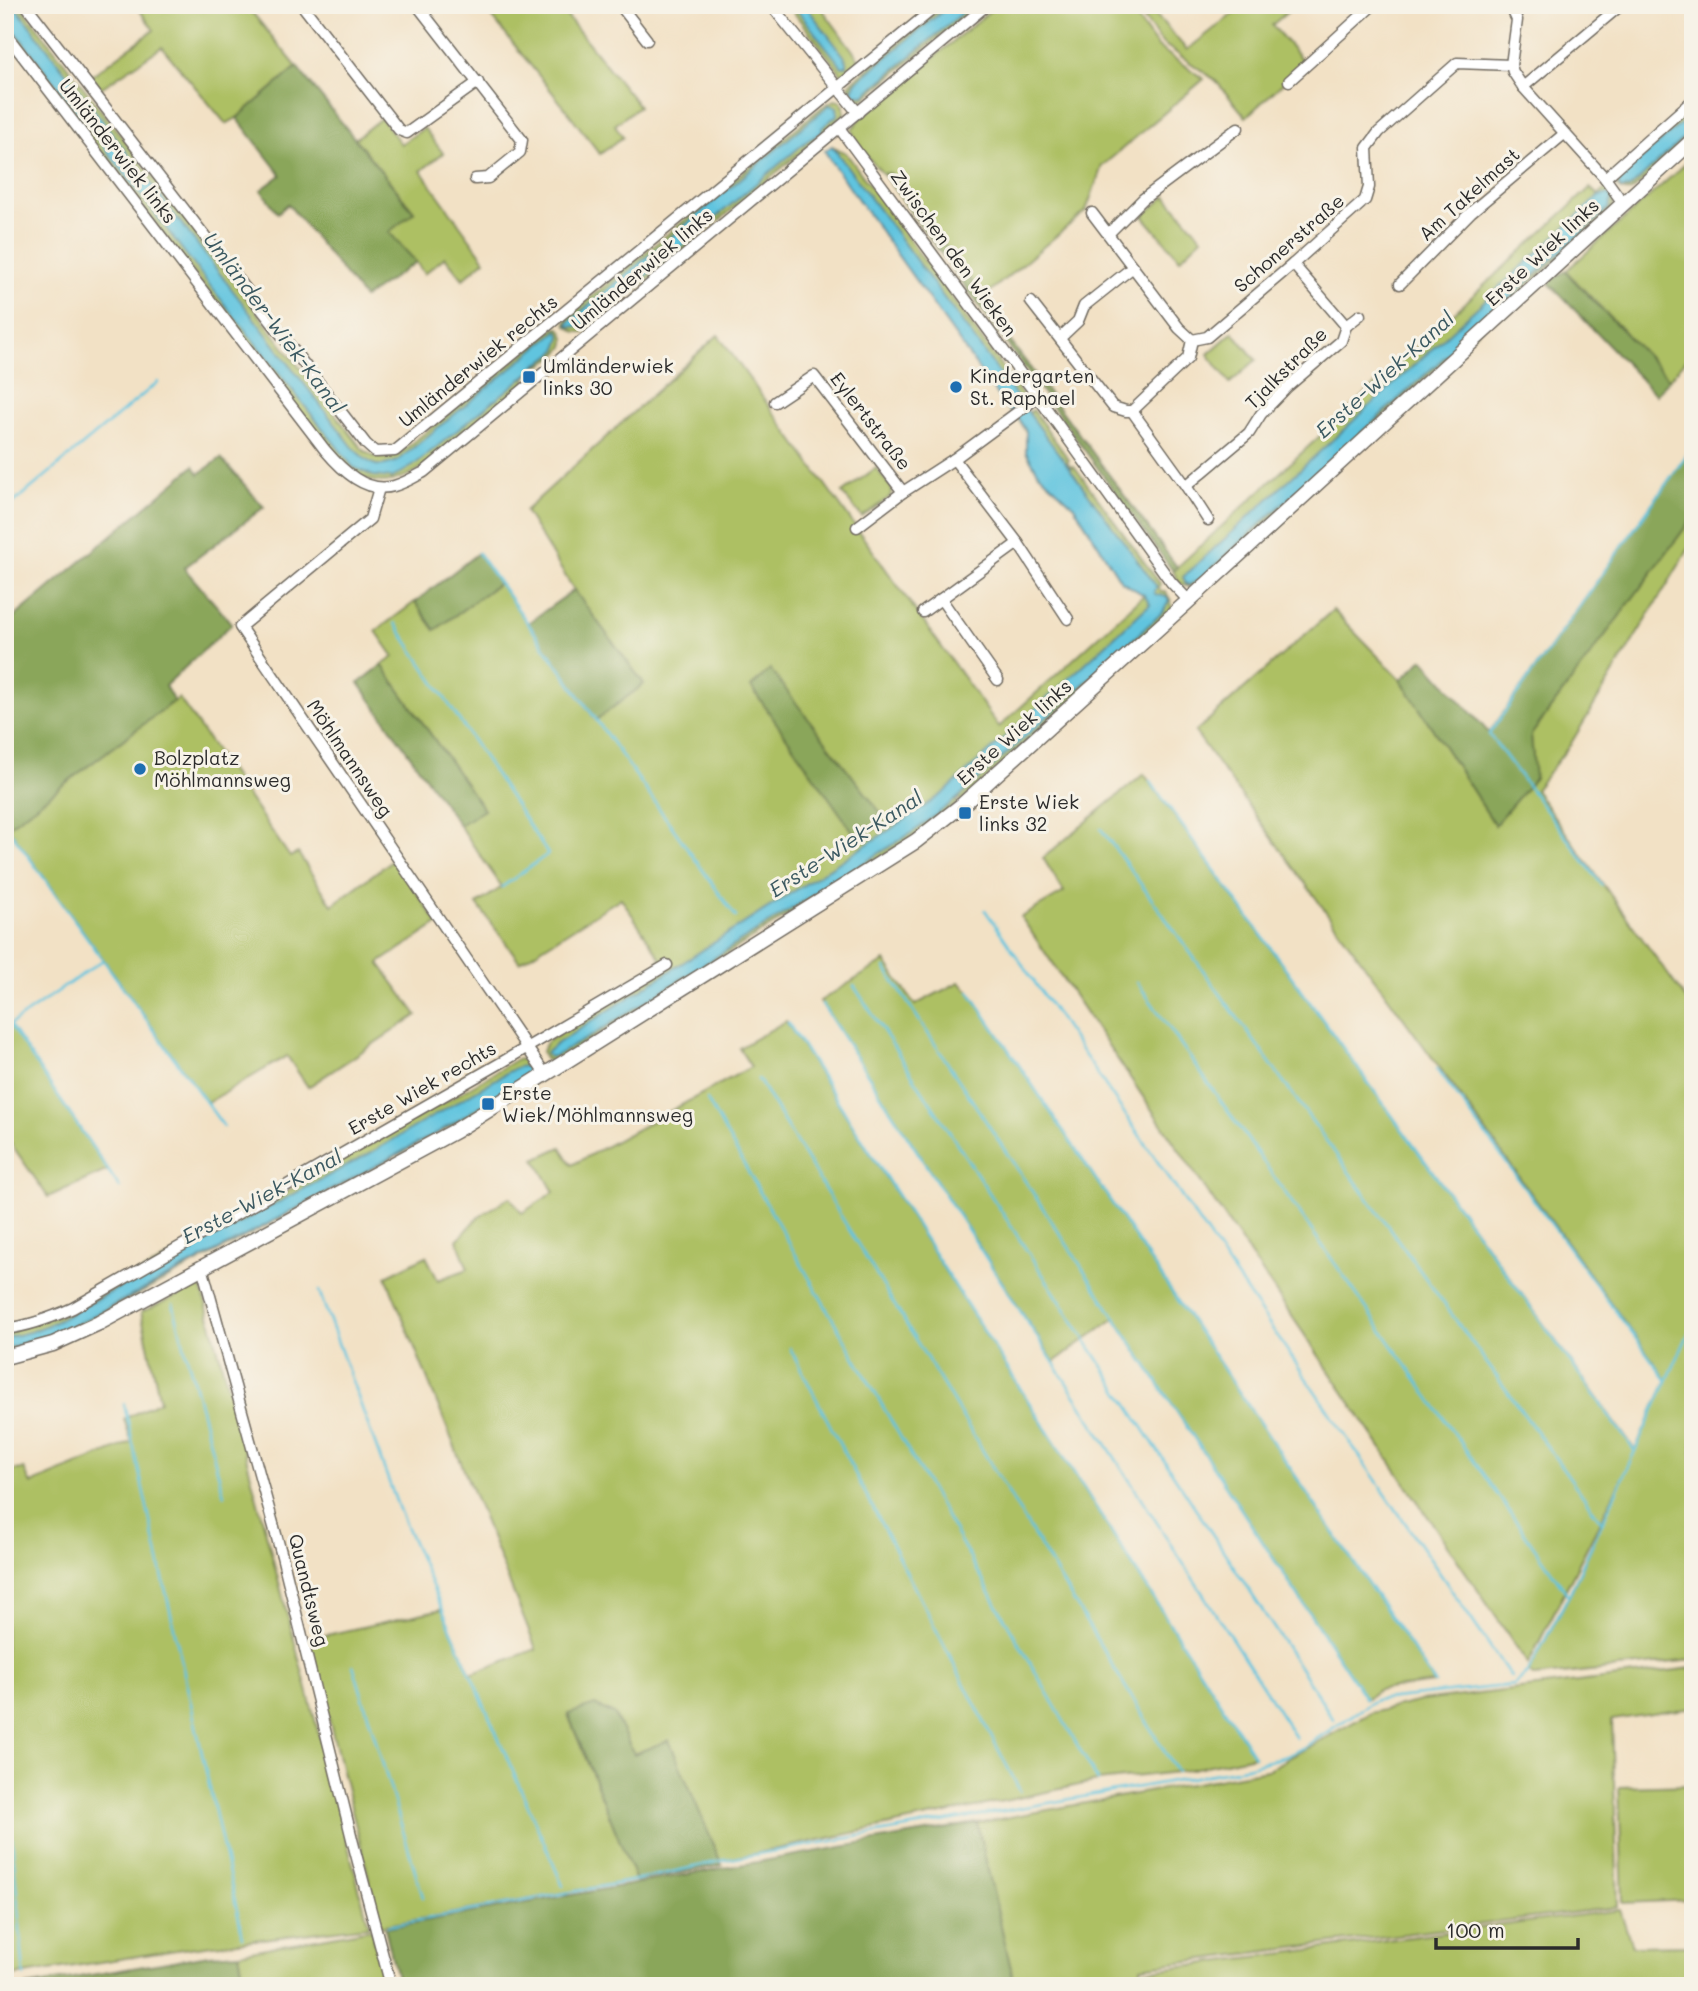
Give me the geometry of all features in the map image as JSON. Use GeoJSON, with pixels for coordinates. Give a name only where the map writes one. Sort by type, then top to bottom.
{"type":"FeatureCollection","features":[{"type":"Feature","properties":{"kind":"street","name":"Umländerwiek rechts"},"geometry":{"type":"LineString","coordinates":[[26,5],[366,444],[375,452],[395,451],[938,5]]}},
{"type":"Feature","properties":{"kind":"street"},"geometry":{"type":"LineString","coordinates":[[302,5],[399,130],[407,133],[478,82]]}},
{"type":"Feature","properties":{"kind":"street"},"geometry":{"type":"LineString","coordinates":[[417,5],[522,140],[520,152],[488,178],[475,179]]}},
{"type":"Feature","properties":{"kind":"street"},"geometry":{"type":"LineString","coordinates":[[620,5],[647,40]]}},
{"type":"Feature","properties":{"kind":"street"},"geometry":{"type":"LineString","coordinates":[[771,5],[858,113]]}},
{"type":"Feature","properties":{"kind":"street","name":"Umländerwiek links"},"geometry":{"type":"LineString","coordinates":[[5,33],[325,450],[341,469],[367,485],[379,488],[392,487],[424,472],[987,5]]}},
{"type":"Feature","properties":{"kind":"street"},"geometry":{"type":"LineString","coordinates":[[1289,80],[1373,5]]}},
{"type":"Feature","properties":{"kind":"street"},"geometry":{"type":"LineString","coordinates":[[1510,5],[1517,20],[1511,65],[1513,72],[1523,87],[1605,178],[1623,204]]}},
{"type":"Feature","properties":{"kind":"street"},"geometry":{"type":"LineString","coordinates":[[1523,87],[1621,5]]}},
{"type":"Feature","properties":{"kind":"street","name":"Schonerstraße"},"geometry":{"type":"LineString","coordinates":[[1192,340],[1207,337],[1365,200],[1369,187],[1367,148],[1379,131],[1457,63],[1511,65]]}},
{"type":"Feature","properties":{"kind":"street"},"geometry":{"type":"LineString","coordinates":[[1605,178],[1693,100]]}},
{"type":"Feature","properties":{"kind":"street"},"geometry":{"type":"LineString","coordinates":[[1108,233],[1143,199],[1238,128]]}},
{"type":"Feature","properties":{"kind":"street","name":"Zwischen den Wieken"},"geometry":{"type":"LineString","coordinates":[[840,129],[1171,582],[1189,601]]}},
{"type":"Feature","properties":{"kind":"street","name":"Am Takelmast"},"geometry":{"type":"LineString","coordinates":[[1400,284],[1471,212],[1564,134]]}},
{"type":"Feature","properties":{"kind":"street","name":"Erste Wiek links"},"geometry":{"type":"LineString","coordinates":[[5,1357],[73,1335],[455,1131],[916,841],[962,805],[1189,601],[1693,140]]}},
{"type":"Feature","properties":{"kind":"street"},"geometry":{"type":"LineString","coordinates":[[1031,302],[1113,407],[1132,411],[1188,358],[1192,340],[1179,328],[1092,213]]}},
{"type":"Feature","properties":{"kind":"street","name":"Tjalkstraße"},"geometry":{"type":"LineString","coordinates":[[1186,486],[1249,433],[1261,414],[1287,387],[1341,341],[1346,326],[1293,264]]}},
{"type":"Feature","properties":{"kind":"street"},"geometry":{"type":"LineString","coordinates":[[1060,338],[1079,321],[1084,306],[1133,267]]}},
{"type":"Feature","properties":{"kind":"street"},"geometry":{"type":"LineString","coordinates":[[1346,326],[1360,315]]}},
{"type":"Feature","properties":{"kind":"street","name":"Eylertstraße"},"geometry":{"type":"LineString","coordinates":[[775,402],[814,376],[903,492]]}},
{"type":"Feature","properties":{"kind":"street"},"geometry":{"type":"LineString","coordinates":[[857,527],[1038,397]]}},
{"type":"Feature","properties":{"kind":"street"},"geometry":{"type":"LineString","coordinates":[[1132,411],[1208,520]]}},
{"type":"Feature","properties":{"kind":"street"},"geometry":{"type":"LineString","coordinates":[[954,459],[1018,543],[1068,619]]}},
{"type":"Feature","properties":{"kind":"street","name":"Möhlmannsweg"},"geometry":{"type":"LineString","coordinates":[[379,488],[370,519],[240,627],[545,1074]]}},
{"type":"Feature","properties":{"kind":"street"},"geometry":{"type":"LineString","coordinates":[[923,612],[1018,543]]}},
{"type":"Feature","properties":{"kind":"street"},"geometry":{"type":"LineString","coordinates":[[941,598],[998,680]]}},
{"type":"Feature","properties":{"kind":"street","name":"Erste Wiek rechts"},"geometry":{"type":"LineString","coordinates":[[5,1329],[49,1319],[73,1308],[667,965]]}},
{"type":"Feature","properties":{"kind":"street","name":"Quandtsweg"},"geometry":{"type":"LineString","coordinates":[[202,1267],[282,1556],[391,1986]]}},
{"type":"Feature","properties":{"kind":"green space"},"geometry":{"type":"Polygon","coordinates":[[[5,5],[20,5],[363,450],[372,456],[381,458],[400,453],[555,328],[560,328],[564,335],[561,351],[538,365],[525,379],[527,381],[426,465],[407,476],[390,481],[375,481],[362,477],[350,469],[314,430],[5,27],[5,5]]]}},
{"type":"Feature","properties":{"kind":"green space"},"geometry":{"type":"Polygon","coordinates":[[[246,5],[297,67],[237,118],[226,124],[162,47],[101,88],[91,76],[154,30],[137,7],[246,5]]]}},
{"type":"Feature","properties":{"kind":"green space"},"geometry":{"type":"Polygon","coordinates":[[[482,5],[558,5],[639,106],[615,125],[623,137],[600,154],[482,5]]]}},
{"type":"Feature","properties":{"kind":"green space"},"geometry":{"type":"Polygon","coordinates":[[[788,5],[819,5],[862,63],[844,77],[788,5]]]}},
{"type":"Feature","properties":{"kind":"green space"},"geometry":{"type":"Polygon","coordinates":[[[944,5],[978,5],[864,99],[859,100],[849,86],[853,81],[944,5]]]}},
{"type":"Feature","properties":{"kind":"green space"},"geometry":{"type":"Polygon","coordinates":[[[997,5],[1127,5],[1158,47],[1204,79],[1102,166],[1086,211],[980,300],[971,280],[890,173],[883,174],[864,153],[852,129],[862,117],[997,5]]]}},
{"type":"Feature","properties":{"kind":"green space"},"geometry":{"type":"Polygon","coordinates":[[[1134,5],[1152,5],[1157,16],[1187,50],[1244,5],[1296,5],[1272,25],[1305,63],[1246,117],[1215,80],[1162,43],[1134,5]]]}},
{"type":"Feature","properties":{"kind":"green space"},"geometry":{"type":"Polygon","coordinates":[[[297,67],[414,212],[389,232],[416,262],[364,298],[288,204],[278,213],[261,190],[281,175],[237,118],[297,67]]]}},
{"type":"Feature","properties":{"kind":"green space"},"geometry":{"type":"Polygon","coordinates":[[[834,100],[840,101],[844,106],[844,114],[823,134],[821,132],[815,140],[586,332],[576,332],[566,325],[567,317],[822,107],[834,100]]]}},
{"type":"Feature","properties":{"kind":"green space"},"geometry":{"type":"Polygon","coordinates":[[[1693,105],[1693,135],[1632,191],[1618,188],[1618,173],[1693,105]]]}},
{"type":"Feature","properties":{"kind":"green space"},"geometry":{"type":"Polygon","coordinates":[[[381,118],[401,144],[424,128],[443,153],[421,171],[485,260],[463,279],[445,257],[424,274],[388,232],[414,211],[355,139],[381,118]]]}},
{"type":"Feature","properties":{"kind":"green space"},"geometry":{"type":"Polygon","coordinates":[[[832,146],[846,153],[1022,395],[1017,400],[1015,397],[832,146]]]}},
{"type":"Feature","properties":{"kind":"green space"},"geometry":{"type":"Polygon","coordinates":[[[1693,157],[1693,352],[1669,379],[1566,271],[1693,157]]]}},
{"type":"Feature","properties":{"kind":"green space"},"geometry":{"type":"Polygon","coordinates":[[[890,173],[971,280],[980,300],[1177,567],[1173,571],[883,174],[890,173]]]}},
{"type":"Feature","properties":{"kind":"green space"},"geometry":{"type":"Polygon","coordinates":[[[1590,188],[1598,195],[1607,188],[1614,196],[1612,209],[1199,584],[1189,587],[1180,584],[1173,571],[1590,188]]]}},
{"type":"Feature","properties":{"kind":"green space"},"geometry":{"type":"Polygon","coordinates":[[[1166,196],[1202,238],[1180,259],[1143,216],[1166,196]]]}},
{"type":"Feature","properties":{"kind":"green space"},"geometry":{"type":"Polygon","coordinates":[[[1565,271],[1669,379],[1656,395],[1549,283],[1565,271]]]}},
{"type":"Feature","properties":{"kind":"green space"},"geometry":{"type":"Polygon","coordinates":[[[1233,332],[1256,360],[1230,383],[1208,354],[1233,332]]]}},
{"type":"Feature","properties":{"kind":"green space"},"geometry":{"type":"Polygon","coordinates":[[[718,335],[999,727],[1144,595],[1121,581],[1074,506],[1039,473],[1026,452],[1026,432],[1019,420],[1033,410],[1069,460],[1067,462],[1071,467],[1074,466],[1161,585],[1158,588],[1161,592],[1166,592],[1172,610],[961,801],[958,798],[958,803],[922,831],[551,1062],[545,1059],[542,1051],[547,1042],[664,970],[658,961],[661,959],[621,898],[520,962],[477,904],[502,887],[459,825],[484,810],[382,665],[394,657],[376,631],[415,602],[435,630],[499,583],[596,720],[644,684],[574,590],[525,511],[718,335]]]}},
{"type":"Feature","properties":{"kind":"green space"},"geometry":{"type":"Polygon","coordinates":[[[1693,446],[1693,517],[1531,735],[1535,778],[1495,825],[1401,680],[1423,659],[1489,733],[1693,446]]]}},
{"type":"Feature","properties":{"kind":"green space"},"geometry":{"type":"Polygon","coordinates":[[[221,458],[264,507],[184,568],[232,624],[165,686],[174,701],[5,829],[5,625],[194,466],[199,474],[221,458]]]}},
{"type":"Feature","properties":{"kind":"green space"},"geometry":{"type":"Polygon","coordinates":[[[876,468],[892,489],[890,497],[862,517],[842,493],[876,468]]]}},
{"type":"Feature","properties":{"kind":"green space"},"geometry":{"type":"Polygon","coordinates":[[[1693,517],[1693,542],[1570,745],[1535,790],[1693,1009],[1693,1660],[1534,1677],[1528,1672],[1569,1595],[1622,1478],[1528,1664],[1021,917],[1064,892],[1043,858],[1144,774],[1635,1450],[1667,1380],[1195,732],[1333,610],[1401,680],[1495,825],[1534,778],[1531,735],[1693,517]]]}},
{"type":"Feature","properties":{"kind":"green space"},"geometry":{"type":"Polygon","coordinates":[[[478,553],[499,583],[435,630],[415,602],[478,553]]]}},
{"type":"Feature","properties":{"kind":"green space"},"geometry":{"type":"Polygon","coordinates":[[[574,590],[644,684],[596,720],[528,623],[574,590]]]}},
{"type":"Feature","properties":{"kind":"green space"},"geometry":{"type":"Polygon","coordinates":[[[382,665],[484,810],[459,825],[359,683],[382,665]]]}},
{"type":"Feature","properties":{"kind":"green space"},"geometry":{"type":"Polygon","coordinates":[[[770,669],[887,821],[858,839],[751,687],[770,669]]]}},
{"type":"Feature","properties":{"kind":"green space"},"geometry":{"type":"Polygon","coordinates":[[[179,698],[290,857],[298,853],[332,905],[394,859],[438,924],[379,963],[417,1015],[308,1087],[287,1056],[207,1103],[7,826],[179,698]]]}},
{"type":"Feature","properties":{"kind":"green space"},"geometry":{"type":"Polygon","coordinates":[[[885,961],[915,1005],[959,982],[969,991],[1435,1683],[1378,1690],[1366,1699],[1115,1318],[1054,1362],[820,1001],[885,961]]]}},
{"type":"Feature","properties":{"kind":"green space"},"geometry":{"type":"Polygon","coordinates":[[[5,1018],[108,1170],[48,1197],[5,1135],[5,1018]]]}},
{"type":"Feature","properties":{"kind":"green space"},"geometry":{"type":"Polygon","coordinates":[[[786,1021],[1254,1756],[1177,1772],[1098,1781],[720,1861],[669,1741],[633,1754],[614,1714],[568,1715],[636,1880],[381,1926],[309,1639],[442,1609],[471,1674],[536,1649],[386,1276],[426,1256],[438,1280],[468,1269],[457,1240],[477,1218],[510,1197],[522,1213],[554,1192],[535,1159],[561,1147],[572,1165],[751,1067],[739,1048],[786,1021]]]}},
{"type":"Feature","properties":{"kind":"green space"},"geometry":{"type":"Polygon","coordinates":[[[517,1059],[530,1062],[533,1067],[532,1075],[480,1111],[68,1332],[5,1352],[5,1333],[71,1311],[263,1205],[517,1059]]]}},
{"type":"Feature","properties":{"kind":"green space"},"geometry":{"type":"Polygon","coordinates":[[[201,1285],[369,1926],[189,1948],[5,1977],[5,1471],[24,1469],[31,1484],[132,1442],[124,1419],[160,1401],[141,1312],[201,1285]]]}},
{"type":"Feature","properties":{"kind":"green space"},"geometry":{"type":"Polygon","coordinates":[[[1693,1668],[1693,1708],[1612,1720],[1618,1907],[1141,1967],[1140,1986],[1015,1986],[977,1823],[1267,1770],[1370,1713],[1421,1701],[1693,1668]]]}},
{"type":"Feature","properties":{"kind":"green space"},"geometry":{"type":"Polygon","coordinates":[[[595,1705],[614,1714],[634,1754],[669,1740],[722,1865],[636,1881],[568,1714],[595,1705]]]}},
{"type":"Feature","properties":{"kind":"green space"},"geometry":{"type":"Polygon","coordinates":[[[1693,1785],[1693,1900],[1623,1903],[1619,1787],[1693,1785]]]}},
{"type":"Feature","properties":{"kind":"green space"},"geometry":{"type":"Polygon","coordinates":[[[977,1823],[1015,1986],[399,1986],[385,1928],[977,1823]]]}},
{"type":"Feature","properties":{"kind":"green space"},"geometry":{"type":"Polygon","coordinates":[[[1620,1910],[1632,1946],[1693,1945],[1693,1986],[1145,1986],[1145,1971],[1620,1910]]]}},
{"type":"Feature","properties":{"kind":"green space"},"geometry":{"type":"Polygon","coordinates":[[[371,1929],[386,1986],[245,1986],[239,1953],[371,1929]]]}},
{"type":"Feature","properties":{"kind":"green space"},"geometry":{"type":"Polygon","coordinates":[[[239,1953],[245,1986],[26,1986],[209,1955],[239,1953]]]}},
{"type":"Feature","properties":{"kind":"water"},"geometry":{"type":"Polygon","coordinates":[[[5,5],[14,5],[355,450],[370,462],[384,465],[397,461],[558,330],[561,337],[557,350],[413,466],[392,478],[373,476],[353,467],[5,18],[5,5]]]}},
{"type":"Feature","properties":{"kind":"water"},"geometry":{"type":"Polygon","coordinates":[[[793,5],[805,5],[844,56],[847,66],[842,67],[793,5]]]}},
{"type":"Feature","properties":{"kind":"water"},"geometry":{"type":"Polygon","coordinates":[[[950,5],[972,5],[864,95],[856,95],[852,90],[855,83],[950,5]]]}},
{"type":"Feature","properties":{"kind":"water"},"geometry":{"type":"Polygon","coordinates":[[[829,105],[837,107],[838,114],[822,128],[822,132],[807,141],[585,327],[569,326],[570,321],[829,105]]]}},
{"type":"Feature","properties":{"kind":"water"},"geometry":{"type":"Polygon","coordinates":[[[1693,113],[1693,129],[1630,188],[1621,189],[1620,177],[1693,113]]]}},
{"type":"Feature","properties":{"kind":"water"},"geometry":{"type":"Polygon","coordinates":[[[832,146],[1157,587],[1155,594],[1167,597],[1169,601],[1163,612],[958,798],[916,830],[591,1036],[549,1057],[546,1053],[555,1045],[945,792],[1150,604],[1144,595],[1121,581],[1074,506],[1039,473],[1026,452],[1026,431],[1005,406],[830,160],[825,151],[832,146]]]}},
{"type":"Feature","properties":{"kind":"water"},"geometry":{"type":"Polygon","coordinates":[[[1599,196],[1612,196],[1609,208],[1201,578],[1186,584],[1183,577],[1599,196]]]}},
{"type":"Feature","properties":{"kind":"water"},"geometry":{"type":"Polygon","coordinates":[[[525,1066],[531,1068],[519,1082],[437,1133],[59,1333],[5,1348],[5,1338],[57,1321],[367,1155],[510,1071],[525,1066]]]}},
{"type":"Feature","properties":{"kind":"waterway"},"geometry":{"type":"LineString","coordinates":[[1685,338],[1693,331]]}},
{"type":"Feature","properties":{"kind":"waterway"},"geometry":{"type":"LineString","coordinates":[[5,510],[158,382]]}},
{"type":"Feature","properties":{"kind":"waterway"},"geometry":{"type":"LineString","coordinates":[[1602,885],[1489,734],[1693,446]]}},
{"type":"Feature","properties":{"kind":"waterway"},"geometry":{"type":"LineString","coordinates":[[478,553],[736,917]]}},
{"type":"Feature","properties":{"kind":"waterway"},"geometry":{"type":"LineString","coordinates":[[395,623],[548,854],[502,887]]}},
{"type":"Feature","properties":{"kind":"waterway"},"geometry":{"type":"LineString","coordinates":[[1150,781],[1634,1450]]}},
{"type":"Feature","properties":{"kind":"waterway"},"geometry":{"type":"LineString","coordinates":[[5,824],[224,1127]]}},
{"type":"Feature","properties":{"kind":"waterway"},"geometry":{"type":"LineString","coordinates":[[1101,829],[1601,1521]]}},
{"type":"Feature","properties":{"kind":"waterway"},"geometry":{"type":"LineString","coordinates":[[985,910],[1511,1677]]}},
{"type":"Feature","properties":{"kind":"waterway"},"geometry":{"type":"LineString","coordinates":[[11,1024],[103,960]]}},
{"type":"Feature","properties":{"kind":"waterway"},"geometry":{"type":"LineString","coordinates":[[885,968],[1366,1699]]}},
{"type":"Feature","properties":{"kind":"waterway"},"geometry":{"type":"LineString","coordinates":[[1137,982],[1568,1595]]}},
{"type":"Feature","properties":{"kind":"waterway"},"geometry":{"type":"LineString","coordinates":[[854,986],[1334,1720]]}},
{"type":"Feature","properties":{"kind":"waterway"},"geometry":{"type":"LineString","coordinates":[[969,991],[1435,1683]]}},
{"type":"Feature","properties":{"kind":"waterway"},"geometry":{"type":"LineString","coordinates":[[822,1004],[1296,1738]]}},
{"type":"Feature","properties":{"kind":"waterway"},"geometry":{"type":"LineString","coordinates":[[5,1018],[120,1188]]}},
{"type":"Feature","properties":{"kind":"waterway"},"geometry":{"type":"LineString","coordinates":[[788,1023],[1254,1756]]}},
{"type":"Feature","properties":{"kind":"waterway"},"geometry":{"type":"LineString","coordinates":[[1437,1069],[1667,1381]]}},
{"type":"Feature","properties":{"kind":"waterway"},"geometry":{"type":"LineString","coordinates":[[758,1079],[1177,1772]]}},
{"type":"Feature","properties":{"kind":"waterway"},"geometry":{"type":"LineString","coordinates":[[707,1100],[1098,1781]]}},
{"type":"Feature","properties":{"kind":"waterway"},"geometry":{"type":"LineString","coordinates":[[319,1291],[400,1512],[563,1886]]}},
{"type":"Feature","properties":{"kind":"waterway"},"geometry":{"type":"LineString","coordinates":[[173,1304],[224,1495]]}},
{"type":"Feature","properties":{"kind":"waterway"},"geometry":{"type":"LineString","coordinates":[[388,1926],[636,1880],[730,1859],[1235,1770],[1287,1756],[1375,1700],[1514,1685],[1528,1672],[1569,1595],[1693,1324]]}},
{"type":"Feature","properties":{"kind":"waterway"},"geometry":{"type":"LineString","coordinates":[[790,1348],[1020,1791]]}},
{"type":"Feature","properties":{"kind":"waterway"},"geometry":{"type":"LineString","coordinates":[[124,1404],[243,1937]]}},
{"type":"Feature","properties":{"kind":"waterway"},"geometry":{"type":"LineString","coordinates":[[353,1665],[423,1897]]}},
{"type":"Feature","properties":{"kind":"waterway"},"geometry":{"type":"LineString","coordinates":[[5,1758],[24,1976]]}},
{"type":"Feature","properties":{"kind":"place","name":"Umländerwiek links 30"},"geometry":{"type":"Point","coordinates":[529,377]}},
{"type":"Feature","properties":{"kind":"place","name":"Kindergarten St. Raphael"},"geometry":{"type":"Point","coordinates":[956,387]}},
{"type":"Feature","properties":{"kind":"place","name":"Bolzplatz Möhlmannsweg"},"geometry":{"type":"Point","coordinates":[140,769]}},
{"type":"Feature","properties":{"kind":"place","name":"Erste Wiek links 32"},"geometry":{"type":"Point","coordinates":[965,813]}},
{"type":"Feature","properties":{"kind":"place","name":"Erste Wiek/Möhlmannsweg"},"geometry":{"type":"Point","coordinates":[488,1104]}},
{"type":"Feature","properties":{"kind":"water label","name":"Umländer-Wiek-Kanal"},"geometry":{"type":"Point","coordinates":[274,323]}},
{"type":"Feature","properties":{"kind":"water label","name":"Erste-Wiek-Kanal"},"geometry":{"type":"Point","coordinates":[1385,375]}},
{"type":"Feature","properties":{"kind":"water label","name":"Erste-Wiek-Kanal"},"geometry":{"type":"Point","coordinates":[846,844]}},
{"type":"Feature","properties":{"kind":"water label","name":"Erste-Wiek-Kanal"},"geometry":{"type":"Point","coordinates":[262,1197]}}]}
